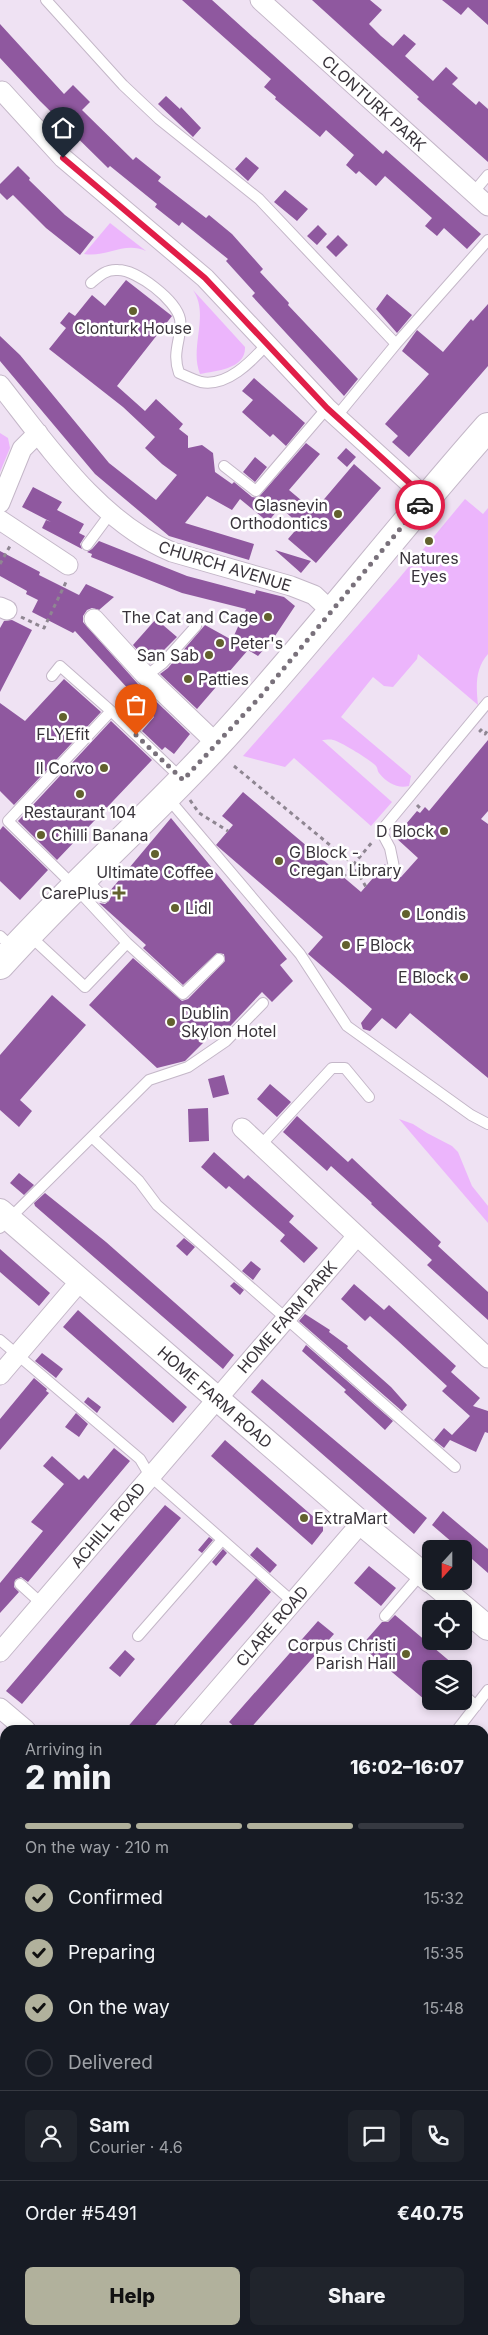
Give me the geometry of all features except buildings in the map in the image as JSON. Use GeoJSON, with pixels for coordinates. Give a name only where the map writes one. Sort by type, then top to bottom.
{"type":"FeatureCollection","features":[{"type":"Feature","properties":{"kind":"main road"},"geometry":{"type":"LineString","coordinates":[[11,946],[180,791],[426,498],[480,440]]}},
{"type":"Feature","properties":{"kind":"street","name":"CLONTURK PARK"},"geometry":{"type":"LineString","coordinates":[[260,0],[488,206]]}},
{"type":"Feature","properties":{"kind":"street"},"geometry":{"type":"LineString","coordinates":[[1,92],[63,158],[205,278],[331,413],[426,498]]}},
{"type":"Feature","properties":{"kind":"street","name":"CHURCH AVENUE"},"geometry":{"type":"LineString","coordinates":[[0,385],[38,433],[110,514],[153,545],[314,594],[331,611]]}},
{"type":"Feature","properties":{"kind":"street"},"geometry":{"type":"LineString","coordinates":[[0,503],[22,449],[38,433]]}},
{"type":"Feature","properties":{"kind":"street"},"geometry":{"type":"LineString","coordinates":[[0,520],[69,571]]}},
{"type":"Feature","properties":{"kind":"street"},"geometry":{"type":"LineString","coordinates":[[94,619],[146,676],[218,744]]}},
{"type":"Feature","properties":{"kind":"street"},"geometry":{"type":"LineString","coordinates":[[242,1128],[488,1358]]}},
{"type":"Feature","properties":{"kind":"street","name":"HOME FARM ROAD"},"geometry":{"type":"LineString","coordinates":[[3,1219],[80,1280],[361,1523],[422,1573]]}},
{"type":"Feature","properties":{"kind":"street","name":"HOME FARM PARK"},"geometry":{"type":"LineString","coordinates":[[217,1398],[357,1236]]}},
{"type":"Feature","properties":{"kind":"street"},"geometry":{"type":"LineString","coordinates":[[0,1375],[80,1280]]}},
{"type":"Feature","properties":{"kind":"street","name":"ACHILL ROAD"},"geometry":{"type":"LineString","coordinates":[[0,1652],[217,1398]]}},
{"type":"Feature","properties":{"kind":"street","name":"CLARE ROAD"},"geometry":{"type":"LineString","coordinates":[[187,1725],[361,1523]]}},
{"type":"Feature","properties":{"kind":"street","name":"HOME FARM ROAD"},"geometry":{"type":"LineString","coordinates":[[442,1590],[488,1628]]}},
{"type":"Feature","properties":{"kind":"street"},"geometry":{"type":"LineString","coordinates":[[0,1708],[20,1725]]}},
{"type":"Feature","properties":{"kind":"lane"},"geometry":{"type":"LineString","coordinates":[[46,0],[123,84],[159,119],[259,200],[396,344]]}},
{"type":"Feature","properties":{"kind":"lane"},"geometry":{"type":"LineString","coordinates":[[473,193],[488,175]]}},
{"type":"Feature","properties":{"kind":"lane"},"geometry":{"type":"LineString","coordinates":[[224,466],[256,492],[396,344],[488,240]]}},
{"type":"Feature","properties":{"kind":"lane"},"geometry":{"type":"LineString","coordinates":[[91,283],[105,271],[120,269],[141,278],[160,291],[174,307],[180,319],[175,363],[179,373],[202,382],[219,382],[239,371],[267,344]]}},
{"type":"Feature","properties":{"kind":"lane"},"geometry":{"type":"LineString","coordinates":[[87,545],[110,514]]}},
{"type":"Feature","properties":{"kind":"lane"},"geometry":{"type":"LineString","coordinates":[[146,676],[163,663],[196,626]]}},
{"type":"Feature","properties":{"kind":"lane"},"geometry":{"type":"LineString","coordinates":[[52,676],[60,666],[111,711],[180,791],[300,954],[347,1026],[455,1104],[488,1124]]}},
{"type":"Feature","properties":{"kind":"lane"},"geometry":{"type":"LineString","coordinates":[[396,872],[390,848],[381,831],[488,702]]}},
{"type":"Feature","properties":{"kind":"lane"},"geometry":{"type":"LineString","coordinates":[[104,897],[79,882],[8,821],[111,711]]}},
{"type":"Feature","properties":{"kind":"lane"},"geometry":{"type":"LineString","coordinates":[[79,882],[127,943],[183,994],[219,959]]}},
{"type":"Feature","properties":{"kind":"lane"},"geometry":{"type":"LineString","coordinates":[[11,946],[85,987],[127,943]]}},
{"type":"Feature","properties":{"kind":"lane"},"geometry":{"type":"LineString","coordinates":[[3,1219],[92,1138],[149,1080],[188,1068],[226,1041],[262,1003]]}},
{"type":"Feature","properties":{"kind":"lane"},"geometry":{"type":"LineString","coordinates":[[260,1146],[332,1068],[345,1068],[369,1097]]}},
{"type":"Feature","properties":{"kind":"lane"},"geometry":{"type":"LineString","coordinates":[[92,1138],[139,1181],[157,1205],[455,1466]]}},
{"type":"Feature","properties":{"kind":"lane"},"geometry":{"type":"LineString","coordinates":[[0,1340],[140,1459],[150,1476],[294,1602]]}},
{"type":"Feature","properties":{"kind":"lane"},"geometry":{"type":"LineString","coordinates":[[138,1636],[222,1540]]}},
{"type":"Feature","properties":{"kind":"lane"},"geometry":{"type":"LineString","coordinates":[[385,1616],[422,1583]]}},
{"type":"Feature","properties":{"kind":"lane"},"geometry":{"type":"LineString","coordinates":[[20,1584],[42,1604]]}},
{"type":"Feature","properties":{"kind":"lane"},"geometry":{"type":"LineString","coordinates":[[460,1725],[488,1690]]}},
{"type":"Feature","properties":{"kind":"lane"},"geometry":{"type":"LineString","coordinates":[[472,1703],[476,1706]]}},
{"type":"Feature","properties":{"kind":"path"},"geometry":{"type":"LineString","coordinates":[[4,609],[44,628],[69,571]]}},
{"type":"Feature","properties":{"kind":"path"},"geometry":{"type":"LineString","coordinates":[[234,766],[353,864],[366,887]]}},
{"type":"Feature","properties":{"kind":"path"},"geometry":{"type":"LineString","coordinates":[[180,791],[199,812],[228,831]]}},
{"type":"Feature","properties":{"kind":"path"},"geometry":{"type":"LineString","coordinates":[[343,877],[381,831]]}},
{"type":"Feature","properties":{"kind":"shaded area"},"geometry":{"type":"Polygon","coordinates":[[[110,223],[146,251],[130,248],[100,254],[84,254],[110,223]]]}},
{"type":"Feature","properties":{"kind":"shaded area"},"geometry":{"type":"Polygon","coordinates":[[[193,290],[245,347],[241,360],[229,368],[200,374],[197,364],[197,353],[200,310],[193,290]]]}},
{"type":"Feature","properties":{"kind":"shaded area"},"geometry":{"type":"Polygon","coordinates":[[[0,433],[8,438],[10,448],[0,472],[0,433]]]}},
{"type":"Feature","properties":{"kind":"shaded area"},"geometry":{"type":"Polygon","coordinates":[[[465,499],[483,514],[488,508],[488,654],[479,672],[477,684],[478,705],[418,654],[417,659],[393,687],[384,686],[373,677],[341,717],[411,776],[409,786],[405,787],[393,784],[382,777],[373,763],[356,751],[337,741],[322,740],[392,802],[371,826],[294,758],[285,767],[243,756],[396,582],[465,499]]]}},
{"type":"Feature","properties":{"kind":"shaded area"},"geometry":{"type":"Polygon","coordinates":[[[399,1119],[413,1124],[452,1146],[458,1152],[472,1186],[488,1206],[488,1223],[399,1119]]]}},
{"type":"Feature","properties":{"kind":"way so far"},"geometry":{"type":"LineString","coordinates":[[136,735],[183,780],[260,697],[420,505]]}},
{"type":"Feature","properties":{"kind":"place","name":"Clonturk House"},"geometry":{"type":"Point","coordinates":[133,311]}},
{"type":"Feature","properties":{"kind":"place","name":"Glasnevin Orthodontics"},"geometry":{"type":"Point","coordinates":[338,514]}},
{"type":"Feature","properties":{"kind":"place","name":"Natures Eyes"},"geometry":{"type":"Point","coordinates":[429,541]}},
{"type":"Feature","properties":{"kind":"place","name":"The Cat and Cage"},"geometry":{"type":"Point","coordinates":[268,617]}},
{"type":"Feature","properties":{"kind":"place","name":"Peter's"},"geometry":{"type":"Point","coordinates":[220,643]}},
{"type":"Feature","properties":{"kind":"place","name":"San Sab"},"geometry":{"type":"Point","coordinates":[209,655]}},
{"type":"Feature","properties":{"kind":"place","name":"Patties"},"geometry":{"type":"Point","coordinates":[188,679]}},
{"type":"Feature","properties":{"kind":"place","name":"FLYEfit"},"geometry":{"type":"Point","coordinates":[63,717]}},
{"type":"Feature","properties":{"kind":"place","name":"Il Corvo"},"geometry":{"type":"Point","coordinates":[104,768]}},
{"type":"Feature","properties":{"kind":"place","name":"Restaurant 104"},"geometry":{"type":"Point","coordinates":[80,794]}},
{"type":"Feature","properties":{"kind":"place","name":"D Block"},"geometry":{"type":"Point","coordinates":[444,831]}},
{"type":"Feature","properties":{"kind":"place","name":"Chilli Banana"},"geometry":{"type":"Point","coordinates":[41,835]}},
{"type":"Feature","properties":{"kind":"place","name":"Ultimate Coffee"},"geometry":{"type":"Point","coordinates":[155,854]}},
{"type":"Feature","properties":{"kind":"place","name":"G Block - Cregan Library"},"geometry":{"type":"Point","coordinates":[279,861]}},
{"type":"Feature","properties":{"kind":"place","name":"CarePlus"},"geometry":{"type":"Point","coordinates":[119,893]}},
{"type":"Feature","properties":{"kind":"place","name":"Lidl"},"geometry":{"type":"Point","coordinates":[175,908]}},
{"type":"Feature","properties":{"kind":"place","name":"Londis"},"geometry":{"type":"Point","coordinates":[406,914]}},
{"type":"Feature","properties":{"kind":"place","name":"F Block"},"geometry":{"type":"Point","coordinates":[346,945]}},
{"type":"Feature","properties":{"kind":"place","name":"E Block"},"geometry":{"type":"Point","coordinates":[464,977]}},
{"type":"Feature","properties":{"kind":"place","name":"Dublin Skylon Hotel"},"geometry":{"type":"Point","coordinates":[171,1022]}},
{"type":"Feature","properties":{"kind":"place","name":"ExtraMart"},"geometry":{"type":"Point","coordinates":[304,1518]}},
{"type":"Feature","properties":{"kind":"place","name":"Corpus Christi Parish Hall"},"geometry":{"type":"Point","coordinates":[406,1654]}},
{"type":"Feature","properties":{"kind":"route"},"geometry":{"type":"LineString","coordinates":[[63,158],[205,278],[336,417],[426,498],[420,505]]}}]}
